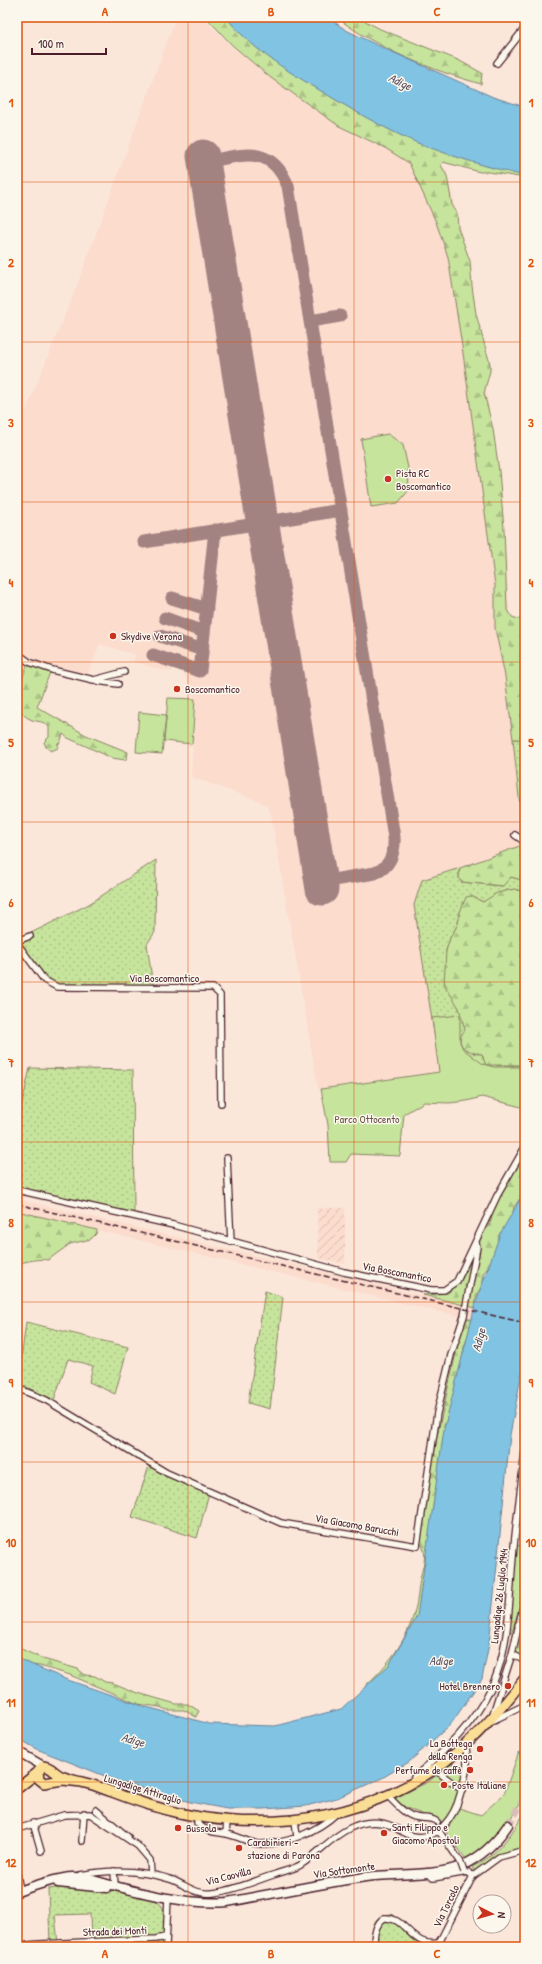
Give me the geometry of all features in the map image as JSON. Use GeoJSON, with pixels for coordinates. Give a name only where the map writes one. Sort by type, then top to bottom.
{"type":"FeatureCollection","features":[{"type":"Feature","properties":{"kind":"main road","name":"Lungadige Attiraglio"},"geometry":{"type":"LineString","coordinates":[[43,1774],[60,1775],[152,1806],[198,1817],[227,1821],[258,1822],[295,1820],[340,1810],[387,1795],[413,1783],[434,1769],[465,1744],[491,1720],[525,1678]]}},
{"type":"Feature","properties":{"kind":"main road","name":"Lungadige Attiraglio"},"geometry":{"type":"LineString","coordinates":[[17,1751],[26,1756],[43,1774],[63,1780],[82,1782]]}},
{"type":"Feature","properties":{"kind":"main road"},"geometry":{"type":"LineString","coordinates":[[18,1788],[43,1774]]}},
{"type":"Feature","properties":{"kind":"main road","name":"Via Sottomonte"},"geometry":{"type":"LineString","coordinates":[[72,1877],[90,1879],[168,1897],[207,1902],[227,1902],[366,1877],[450,1869],[470,1861],[493,1845],[508,1825]]}},
{"type":"Feature","properties":{"kind":"main road","name":"Via Caovilla"},"geometry":{"type":"LineString","coordinates":[[19,1892],[72,1877]]}},
{"type":"Feature","properties":{"kind":"main road","name":"Via Sottomonte"},"geometry":{"type":"LineString","coordinates":[[49,1883],[76,1884],[156,1894]]}},
{"type":"Feature","properties":{"kind":"street"},"geometry":{"type":"LineString","coordinates":[[497,63],[525,28]]}},
{"type":"Feature","properties":{"kind":"street"},"geometry":{"type":"LineString","coordinates":[[17,653],[30,662],[52,670],[118,684]]}},
{"type":"Feature","properties":{"kind":"street"},"geometry":{"type":"LineString","coordinates":[[94,680],[124,672]]}},
{"type":"Feature","properties":{"kind":"street"},"geometry":{"type":"LineString","coordinates":[[515,835],[525,842]]}},
{"type":"Feature","properties":{"kind":"street","name":"Via Boscomantico"},"geometry":{"type":"LineString","coordinates":[[30,936],[17,942],[44,980],[57,987],[213,988],[217,991],[220,995],[221,1103]]}},
{"type":"Feature","properties":{"kind":"street","name":"Via Boscomantico"},"geometry":{"type":"LineString","coordinates":[[17,1190],[173,1225],[344,1272],[431,1290],[444,1290],[457,1280],[497,1196],[525,1147]]}},
{"type":"Feature","properties":{"kind":"street"},"geometry":{"type":"LineString","coordinates":[[227,1158],[231,1242]]}},
{"type":"Feature","properties":{"kind":"street","name":"Via Giacomo Barucchi"},"geometry":{"type":"LineString","coordinates":[[17,1388],[46,1400],[128,1451],[167,1473],[281,1522],[417,1546],[437,1413],[451,1356],[465,1311],[474,1268],[476,1242]]}},
{"type":"Feature","properties":{"kind":"street","name":"Lungadige 26 Luglio 1944"},"geometry":{"type":"LineString","coordinates":[[413,1783],[414,1777],[457,1740],[476,1714],[492,1686],[500,1663],[506,1635],[516,1525],[525,1452]]}},
{"type":"Feature","properties":{"kind":"street"},"geometry":{"type":"LineString","coordinates":[[491,1720],[512,1654],[525,1598]]}},
{"type":"Feature","properties":{"kind":"street"},"geometry":{"type":"LineString","coordinates":[[518,1625],[525,1626]]}},
{"type":"Feature","properties":{"kind":"street"},"geometry":{"type":"LineString","coordinates":[[512,1654],[525,1661]]}},
{"type":"Feature","properties":{"kind":"street"},"geometry":{"type":"LineString","coordinates":[[491,1720],[494,1720],[525,1705]]}},
{"type":"Feature","properties":{"kind":"street"},"geometry":{"type":"LineString","coordinates":[[464,1872],[460,1861],[438,1830],[454,1812],[462,1790],[468,1762],[465,1744]]}},
{"type":"Feature","properties":{"kind":"street"},"geometry":{"type":"LineString","coordinates":[[434,1769],[462,1790]]}},
{"type":"Feature","properties":{"kind":"street"},"geometry":{"type":"LineString","coordinates":[[387,1795],[396,1805],[414,1817],[430,1818],[437,1822]]}},
{"type":"Feature","properties":{"kind":"street"},"geometry":{"type":"LineString","coordinates":[[96,1810],[127,1835],[132,1842]]}},
{"type":"Feature","properties":{"kind":"street","name":"Lungadige Attiraglio"},"geometry":{"type":"LineString","coordinates":[[198,1817],[197,1823],[205,1831],[226,1834],[259,1844],[282,1842],[297,1837],[329,1821],[340,1810]]}},
{"type":"Feature","properties":{"kind":"street"},"geometry":{"type":"LineString","coordinates":[[82,1841],[84,1813]]}},
{"type":"Feature","properties":{"kind":"street"},"geometry":{"type":"LineString","coordinates":[[17,1828],[64,1815],[84,1813],[90,1814],[138,1846],[150,1860],[151,1874]]}},
{"type":"Feature","properties":{"kind":"street"},"geometry":{"type":"LineString","coordinates":[[295,1820],[297,1837]]}},
{"type":"Feature","properties":{"kind":"street"},"geometry":{"type":"LineString","coordinates":[[226,1834],[227,1821]]}},
{"type":"Feature","properties":{"kind":"street","name":"Via Caovilla"},"geometry":{"type":"LineString","coordinates":[[72,1877],[114,1871],[151,1874],[174,1881],[201,1894],[213,1893],[231,1889],[300,1865],[337,1834],[366,1822],[378,1822],[417,1837],[432,1834],[438,1830]]}},
{"type":"Feature","properties":{"kind":"street"},"geometry":{"type":"LineString","coordinates":[[33,1823],[40,1851]]}},
{"type":"Feature","properties":{"kind":"street","name":"Via Torcolo"},"geometry":{"type":"LineString","coordinates":[[379,1947],[374,1942],[374,1936],[379,1922],[384,1918],[395,1919],[426,1944],[438,1943],[473,1876],[498,1857],[525,1850]]}},
{"type":"Feature","properties":{"kind":"street"},"geometry":{"type":"LineString","coordinates":[[114,1871],[115,1886]]}},
{"type":"Feature","properties":{"kind":"street","name":"Via Torcolo"},"geometry":{"type":"LineString","coordinates":[[427,1872],[433,1878],[464,1872],[470,1873],[473,1876]]}},
{"type":"Feature","properties":{"kind":"street"},"geometry":{"type":"LineString","coordinates":[[17,1874],[19,1892]]}},
{"type":"Feature","properties":{"kind":"street"},"geometry":{"type":"LineString","coordinates":[[166,1947],[165,1937],[168,1897]]}},
{"type":"Feature","properties":{"kind":"street"},"geometry":{"type":"LineString","coordinates":[[167,1909],[180,1898]]}},
{"type":"Feature","properties":{"kind":"street","name":"Strada dei Monti"},"geometry":{"type":"LineString","coordinates":[[17,1946],[156,1939],[165,1937]]}},
{"type":"Feature","properties":{"kind":"shaded area"},"geometry":{"type":"Polygon","coordinates":[[[176,17],[203,17],[234,49],[349,132],[391,151],[446,169],[470,270],[503,509],[510,617],[525,623],[525,1071],[441,1071],[318,1089],[271,814],[267,806],[259,801],[191,777],[195,699],[183,672],[173,668],[172,672],[157,669],[133,661],[135,655],[100,644],[87,676],[47,666],[28,658],[17,648],[17,432],[76,288],[176,17]]]}},
{"type":"Feature","properties":{"kind":"shaded area"},"geometry":{"type":"Polygon","coordinates":[[[17,1199],[476,1308],[474,1320],[17,1211],[17,1199]]]}},
{"type":"Feature","properties":{"kind":"shaded area"},"geometry":{"type":"Polygon","coordinates":[[[317,1208],[345,1208],[345,1264],[318,1258],[317,1208]]]}},
{"type":"Feature","properties":{"kind":"green space"},"geometry":{"type":"Polygon","coordinates":[[[206,17],[239,17],[525,168],[525,178],[480,172],[443,162],[441,165],[447,176],[452,205],[457,213],[458,228],[470,261],[476,314],[490,364],[490,371],[484,393],[493,429],[499,471],[504,529],[507,608],[512,617],[525,621],[525,735],[521,739],[513,739],[505,676],[495,628],[495,585],[462,346],[448,257],[436,222],[409,163],[385,148],[339,126],[271,78],[232,45],[206,17]]]}},
{"type":"Feature","properties":{"kind":"green space"},"geometry":{"type":"Polygon","coordinates":[[[336,17],[358,17],[380,29],[458,60],[482,73],[481,84],[424,65],[387,49],[336,17]]]}},
{"type":"Feature","properties":{"kind":"green space","name":"Pista RC Boscomantico"},"geometry":{"type":"Polygon","coordinates":[[[388,434],[403,445],[408,468],[409,490],[398,503],[371,507],[361,439],[388,434]]]}},
{"type":"Feature","properties":{"kind":"green space"},"geometry":{"type":"Polygon","coordinates":[[[29,660],[52,667],[37,707],[86,735],[128,752],[125,760],[112,758],[68,738],[63,734],[60,743],[57,744],[59,746],[58,748],[51,751],[46,747],[44,742],[49,737],[49,727],[43,723],[32,720],[24,715],[19,709],[18,693],[29,660]]]}},
{"type":"Feature","properties":{"kind":"green space"},"geometry":{"type":"Polygon","coordinates":[[[168,698],[195,699],[192,744],[164,741],[168,698]]]}},
{"type":"Feature","properties":{"kind":"green space"},"geometry":{"type":"Polygon","coordinates":[[[139,712],[166,715],[162,754],[136,752],[139,712]]]}},
{"type":"Feature","properties":{"kind":"green space"},"geometry":{"type":"Polygon","coordinates":[[[525,735],[525,831],[522,826],[513,739],[521,739],[525,735]]]}},
{"type":"Feature","properties":{"kind":"green space"},"geometry":{"type":"Polygon","coordinates":[[[525,844],[525,881],[511,877],[503,886],[461,882],[459,878],[460,868],[525,844]]]}},
{"type":"Feature","properties":{"kind":"green space"},"geometry":{"type":"Polygon","coordinates":[[[156,860],[155,932],[147,944],[153,986],[57,985],[45,977],[17,940],[89,904],[156,860]]]}},
{"type":"Feature","properties":{"kind":"green space"},"geometry":{"type":"Polygon","coordinates":[[[460,868],[459,878],[461,882],[502,886],[511,877],[525,881],[525,892],[514,889],[504,891],[483,902],[471,896],[460,912],[458,924],[450,938],[446,951],[452,996],[459,1008],[473,1053],[482,1054],[486,1059],[495,1065],[525,1065],[525,1076],[440,1071],[414,905],[422,880],[460,868]]]}},
{"type":"Feature","properties":{"kind":"green space"},"geometry":{"type":"Polygon","coordinates":[[[514,889],[525,892],[525,1065],[487,1065],[482,1054],[467,1050],[461,1044],[461,1035],[465,1030],[459,1008],[444,984],[446,951],[450,938],[458,924],[460,912],[466,897],[471,896],[483,902],[497,893],[514,889]]]}},
{"type":"Feature","properties":{"kind":"green space","name":"Parco Ottocento"},"geometry":{"type":"Polygon","coordinates":[[[460,1015],[460,1042],[463,1049],[483,1064],[494,1067],[525,1067],[525,1108],[482,1097],[467,1101],[449,1103],[424,1102],[404,1114],[400,1156],[351,1154],[346,1162],[330,1162],[328,1125],[321,1089],[439,1072],[432,1018],[460,1015]]]}},
{"type":"Feature","properties":{"kind":"green space"},"geometry":{"type":"Polygon","coordinates":[[[30,1068],[133,1070],[134,1213],[17,1187],[17,1126],[30,1068]]]}},
{"type":"Feature","properties":{"kind":"green space"},"geometry":{"type":"Polygon","coordinates":[[[525,1152],[525,1197],[521,1197],[514,1207],[511,1223],[494,1260],[483,1274],[481,1287],[476,1297],[476,1308],[423,1295],[448,1293],[462,1279],[473,1252],[491,1221],[493,1209],[525,1152]]]}},
{"type":"Feature","properties":{"kind":"green space"},"geometry":{"type":"Polygon","coordinates":[[[17,1211],[97,1230],[96,1234],[91,1239],[70,1244],[48,1260],[17,1263],[17,1211]]]}},
{"type":"Feature","properties":{"kind":"green space"},"geometry":{"type":"Polygon","coordinates":[[[265,1291],[283,1297],[270,1409],[248,1403],[265,1291]]]}},
{"type":"Feature","properties":{"kind":"green space"},"geometry":{"type":"Polygon","coordinates":[[[464,1318],[474,1320],[464,1347],[428,1574],[412,1637],[371,1687],[365,1686],[396,1652],[407,1632],[415,1610],[424,1561],[424,1551],[420,1543],[437,1436],[464,1318]]]}},
{"type":"Feature","properties":{"kind":"green space"},"geometry":{"type":"Polygon","coordinates":[[[26,1322],[128,1347],[115,1394],[89,1382],[93,1366],[68,1359],[54,1400],[18,1383],[26,1322]]]}},
{"type":"Feature","properties":{"kind":"green space"},"geometry":{"type":"Polygon","coordinates":[[[149,1466],[209,1493],[197,1538],[132,1517],[149,1466]]]}},
{"type":"Feature","properties":{"kind":"green space"},"geometry":{"type":"Polygon","coordinates":[[[516,1545],[525,1546],[525,1590],[512,1632],[509,1631],[516,1545]]]}},
{"type":"Feature","properties":{"kind":"green space"},"geometry":{"type":"Polygon","coordinates":[[[519,1627],[525,1628],[525,1635],[522,1634],[519,1649],[525,1652],[525,1657],[515,1652],[519,1627]]]}},
{"type":"Feature","properties":{"kind":"green space"},"geometry":{"type":"Polygon","coordinates":[[[17,1647],[43,1659],[78,1669],[85,1675],[95,1676],[105,1682],[113,1683],[138,1693],[176,1704],[188,1704],[199,1711],[196,1717],[184,1710],[167,1710],[160,1707],[138,1704],[70,1675],[40,1666],[31,1665],[17,1659],[17,1647]]]}},
{"type":"Feature","properties":{"kind":"green space"},"geometry":{"type":"Polygon","coordinates":[[[519,1752],[525,1754],[525,1795],[508,1823],[476,1855],[466,1859],[446,1832],[459,1808],[481,1815],[504,1794],[519,1752]]]}},
{"type":"Feature","properties":{"kind":"green space"},"geometry":{"type":"Polygon","coordinates":[[[452,1763],[464,1768],[453,1808],[438,1828],[426,1816],[407,1808],[393,1799],[428,1782],[452,1763]]]}},
{"type":"Feature","properties":{"kind":"green space"},"geometry":{"type":"Polygon","coordinates":[[[525,1812],[525,1850],[502,1857],[482,1874],[475,1872],[472,1867],[489,1857],[503,1844],[525,1812]]]}},
{"type":"Feature","properties":{"kind":"green space"},"geometry":{"type":"Polygon","coordinates":[[[65,1887],[130,1894],[154,1900],[163,1908],[165,1925],[164,1947],[136,1947],[133,1941],[91,1942],[90,1914],[55,1915],[58,1944],[50,1943],[48,1889],[65,1887]]]}},
{"type":"Feature","properties":{"kind":"green space"},"geometry":{"type":"Polygon","coordinates":[[[384,1915],[394,1915],[421,1942],[423,1947],[378,1947],[372,1938],[375,1921],[384,1915]]]}},
{"type":"Feature","properties":{"kind":"water","name":"Adige"},"geometry":{"type":"Polygon","coordinates":[[[226,17],[327,17],[346,30],[379,46],[493,97],[525,107],[525,176],[485,166],[420,144],[380,125],[304,81],[268,57],[245,38],[226,17]]]}},
{"type":"Feature","properties":{"kind":"water","name":"Adige"},"geometry":{"type":"Polygon","coordinates":[[[525,1191],[525,1366],[521,1376],[510,1435],[489,1644],[482,1679],[451,1724],[409,1762],[382,1778],[337,1798],[306,1806],[264,1809],[227,1809],[190,1802],[120,1782],[39,1750],[17,1738],[17,1658],[65,1679],[143,1706],[210,1724],[275,1726],[341,1709],[389,1665],[417,1616],[444,1429],[476,1302],[500,1234],[525,1191]]]}},
{"type":"Feature","properties":{"kind":"waterway"},"geometry":{"type":"LineString","coordinates":[[496,1556],[508,1557]]}},
{"type":"Feature","properties":{"kind":"waterway"},"geometry":{"type":"LineString","coordinates":[[518,1753],[525,1758]]}},
{"type":"Feature","properties":{"kind":"taxiway"},"geometry":{"type":"LineString","coordinates":[[204,162],[242,155],[263,157],[281,172],[288,186],[394,837],[394,848],[388,863],[380,870],[375,873],[321,882]]}},
{"type":"Feature","properties":{"kind":"taxiway"},"geometry":{"type":"LineString","coordinates":[[310,321],[340,316]]}},
{"type":"Feature","properties":{"kind":"taxiway"},"geometry":{"type":"LineString","coordinates":[[144,542],[341,510]]}},
{"type":"Feature","properties":{"kind":"taxiway"},"geometry":{"type":"LineString","coordinates":[[153,655],[200,671],[215,530]]}},
{"type":"Feature","properties":{"kind":"taxiway"},"geometry":{"type":"LineString","coordinates":[[172,598],[207,609]]}},
{"type":"Feature","properties":{"kind":"taxiway"},"geometry":{"type":"LineString","coordinates":[[165,618],[204,632]]}},
{"type":"Feature","properties":{"kind":"taxiway"},"geometry":{"type":"LineString","coordinates":[[160,636],[203,650]]}},
{"type":"Feature","properties":{"kind":"runway"},"geometry":{"type":"LineString","coordinates":[[203,156],[322,889]]}},
{"type":"Feature","properties":{"kind":"tunnel"},"geometry":{"type":"LineString","coordinates":[[508,1825],[525,1797]]}},
{"type":"Feature","properties":{"kind":"railway"},"geometry":{"type":"LineString","coordinates":[[17,1204],[525,1323]]}},
{"type":"Feature","properties":{"kind":"place","name":"Pista RC Boscomantico"},"geometry":{"type":"Point","coordinates":[388,479]}},
{"type":"Feature","properties":{"kind":"place","name":"Skydive Verona"},"geometry":{"type":"Point","coordinates":[113,636]}},
{"type":"Feature","properties":{"kind":"place","name":"Boscomantico"},"geometry":{"type":"Point","coordinates":[177,689]}},
{"type":"Feature","properties":{"kind":"place","name":"Hotel Brennero"},"geometry":{"type":"Point","coordinates":[508,1686]}},
{"type":"Feature","properties":{"kind":"place","name":"La Bottega della Renga"},"geometry":{"type":"Point","coordinates":[480,1749]}},
{"type":"Feature","properties":{"kind":"place","name":"Perfume de caffè"},"geometry":{"type":"Point","coordinates":[470,1770]}},
{"type":"Feature","properties":{"kind":"place","name":"Poste Italiane"},"geometry":{"type":"Point","coordinates":[444,1785]}},
{"type":"Feature","properties":{"kind":"place","name":"Bussola"},"geometry":{"type":"Point","coordinates":[178,1828]}},
{"type":"Feature","properties":{"kind":"place","name":"Santi Filippo e Giacomo Apostoli"},"geometry":{"type":"Point","coordinates":[384,1833]}},
{"type":"Feature","properties":{"kind":"place","name":"Carabinieri - stazione di Parona"},"geometry":{"type":"Point","coordinates":[239,1848]}}]}
